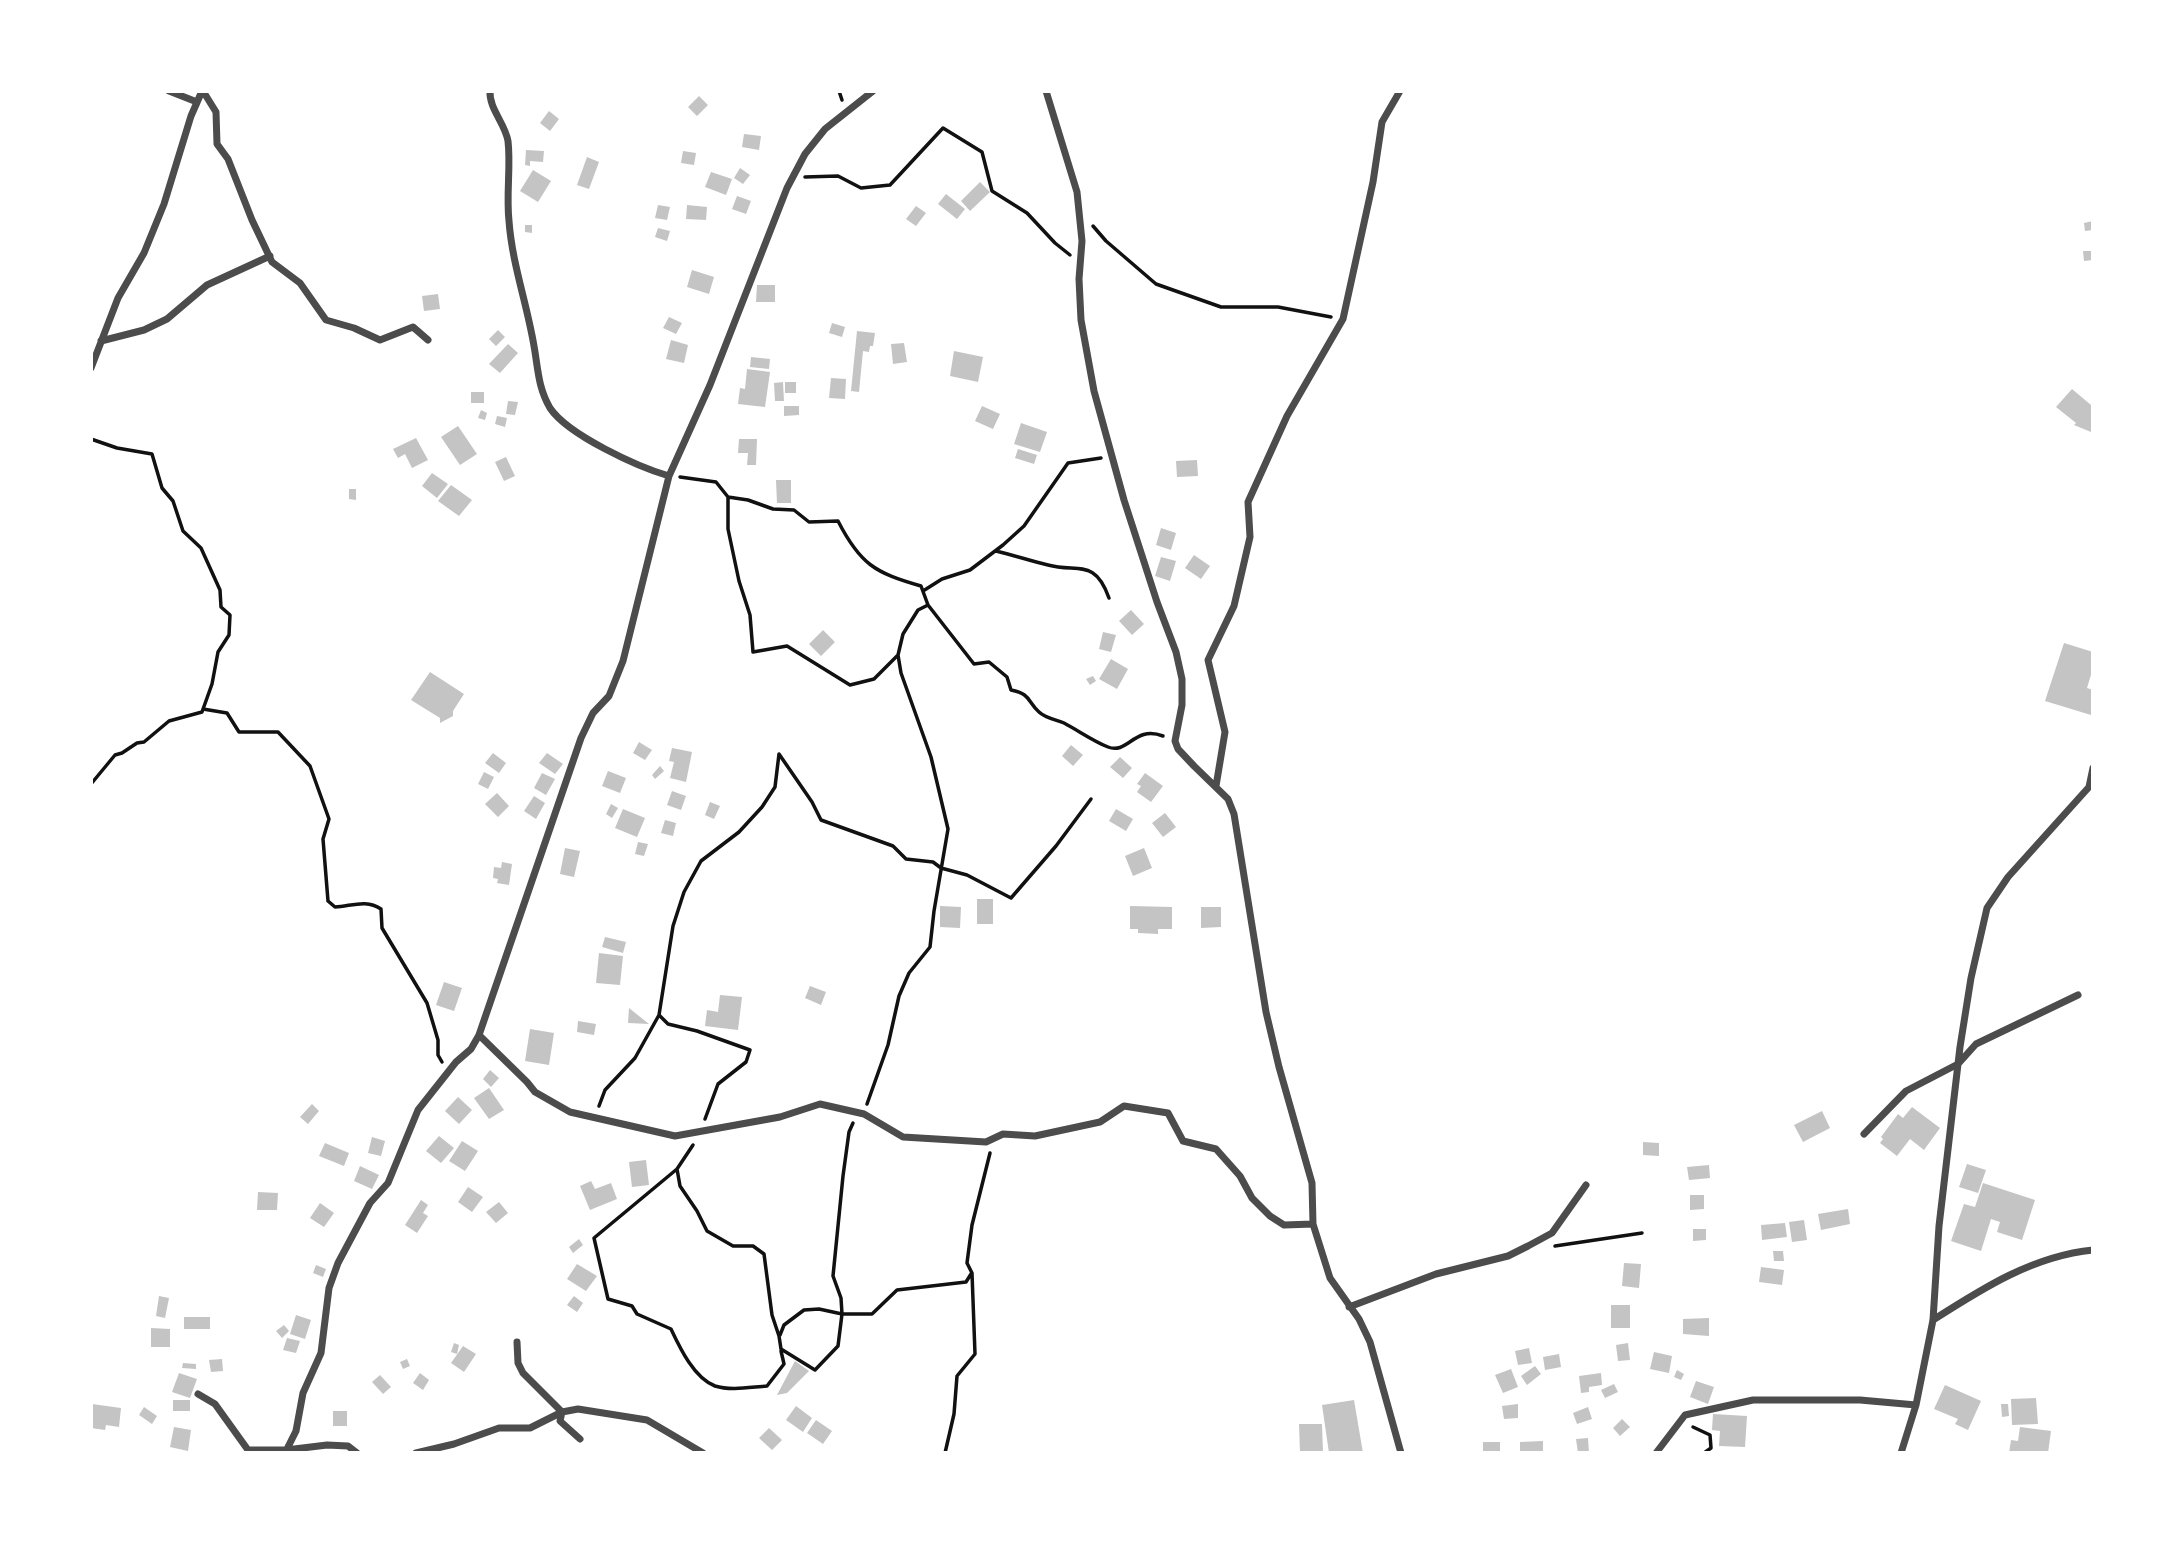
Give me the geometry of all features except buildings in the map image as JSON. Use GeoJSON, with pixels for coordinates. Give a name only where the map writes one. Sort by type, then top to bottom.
{"type":"FeatureCollection","features":[{"type":"Feature","properties":{"kind":"street"},"geometry":{"type":"LineString","coordinates":[[169,91],[197,102]]}},
{"type":"Feature","properties":{"kind":"street"},"geometry":{"type":"LineString","coordinates":[[91,368],[118,298],[144,253],[164,204],[202,91]]}},
{"type":"Feature","properties":{"kind":"street"},"geometry":{"type":"LineString","coordinates":[[202,91],[216,112],[217,144],[228,159],[272,262],[300,282],[326,320],[355,328],[380,340],[413,327],[428,340]]}},
{"type":"Feature","properties":{"kind":"street"},"geometry":{"type":"LineString","coordinates":[[490,91],[493,108],[508,138],[509,220],[513,255],[534,347],[540,388],[551,410],[567,426],[640,465],[669,476]]}},
{"type":"Feature","properties":{"kind":"street"},"geometry":{"type":"LineString","coordinates":[[286,1452],[296,1431],[303,1393],[321,1353],[329,1288],[338,1263],[370,1203],[388,1183],[418,1110],[447,1073],[471,1049],[478,1035],[581,738],[593,713],[609,696],[623,662],[669,476],[710,385],[793,177],[805,154],[825,130],[873,91]]}},
{"type":"Feature","properties":{"kind":"street"},"geometry":{"type":"LineString","coordinates":[[1046,91],[1073,174],[1080,211],[1080,299],[1094,391],[1157,602],[1176,652],[1182,679],[1182,705],[1175,741],[1178,749],[1228,799],[1234,814],[1266,1012],[1312,1183],[1313,1224],[1330,1278],[1359,1319],[1370,1342],[1401,1453]]}},
{"type":"Feature","properties":{"kind":"street"},"geometry":{"type":"LineString","coordinates":[[1216,786],[1225,732],[1208,660],[1234,606],[1250,537],[1248,502],[1287,416],[1343,319],[1373,182],[1382,122],[1400,91]]}},
{"type":"Feature","properties":{"kind":"street"},"geometry":{"type":"LineString","coordinates":[[101,341],[144,330],[167,319],[207,285],[270,256]]}},
{"type":"Feature","properties":{"kind":"street"},"geometry":{"type":"LineString","coordinates":[[1904,1452],[1933,1320],[1939,1226],[1958,1064],[1971,978],[1987,908],[2008,877],[2090,787],[2093,768]]}},
{"type":"Feature","properties":{"kind":"street"},"geometry":{"type":"LineString","coordinates":[[1864,1134],[1906,1091],[1958,1064],[1976,1044],[2078,995]]}},
{"type":"Feature","properties":{"kind":"street"},"geometry":{"type":"LineString","coordinates":[[478,1035],[535,1092],[570,1112],[675,1136],[780,1117],[820,1104],[864,1114],[903,1137],[968,1142],[986,1142],[1003,1134],[1035,1136],[1078,1128],[1100,1122],[1124,1106],[1168,1113],[1183,1141],[1216,1149],[1240,1177],[1252,1198],[1270,1216],[1284,1225],[1313,1224]]}},
{"type":"Feature","properties":{"kind":"street"},"geometry":{"type":"LineString","coordinates":[[1349,1307],[1436,1274],[1508,1256],[1528,1246],[1552,1233],[1586,1185]]}},
{"type":"Feature","properties":{"kind":"street"},"geometry":{"type":"LineString","coordinates":[[1933,1320],[1978,1291],[2023,1268],[2070,1252],[2093,1250]]}},
{"type":"Feature","properties":{"kind":"street"},"geometry":{"type":"LineString","coordinates":[[517,1342],[518,1363],[523,1373],[562,1412]]}},
{"type":"Feature","properties":{"kind":"street"},"geometry":{"type":"LineString","coordinates":[[198,1394],[215,1404],[248,1450],[286,1452],[327,1445],[348,1446],[358,1453]]}},
{"type":"Feature","properties":{"kind":"street"},"geometry":{"type":"LineString","coordinates":[[1656,1453],[1685,1415],[1698,1410],[1753,1400],[1860,1400],[1916,1405]]}},
{"type":"Feature","properties":{"kind":"street"},"geometry":{"type":"LineString","coordinates":[[416,1453],[454,1444],[499,1428],[530,1428],[562,1412],[578,1409],[647,1420],[703,1453]]}},
{"type":"Feature","properties":{"kind":"street"},"geometry":{"type":"LineString","coordinates":[[562,1412],[560,1421],[580,1439]]}},
{"type":"Feature","properties":{"kind":"path"},"geometry":{"type":"LineString","coordinates":[[793,177],[838,176],[861,188],[890,185],[943,128],[982,152],[992,191],[1027,213],[1055,243],[1080,263]]}},
{"type":"Feature","properties":{"kind":"path"},"geometry":{"type":"LineString","coordinates":[[1080,211],[1106,241],[1156,284],[1221,307],[1278,307],[1343,319]]}},
{"type":"Feature","properties":{"kind":"path"},"geometry":{"type":"LineString","coordinates":[[91,439],[117,448],[152,454],[162,488],[173,501],[183,531],[201,548],[220,590],[221,607],[230,615],[229,635],[218,652],[212,684],[202,712],[169,722],[144,742],[115,755],[91,784]]}},
{"type":"Feature","properties":{"kind":"path"},"geometry":{"type":"LineString","coordinates":[[923,591],[942,579],[970,570],[996,551],[1024,526],[1068,463],[1112,456]]}},
{"type":"Feature","properties":{"kind":"path"},"geometry":{"type":"LineString","coordinates":[[669,476],[716,482],[729,497],[748,500],[773,509],[794,510],[809,522],[838,522],[850,545],[866,563],[894,579],[921,586],[928,605],[974,664],[989,662],[1007,677],[1011,690],[1029,697],[1040,713],[1111,748],[1125,746],[1137,736],[1153,732],[1175,741]]}},
{"type":"Feature","properties":{"kind":"path"},"geometry":{"type":"LineString","coordinates":[[729,497],[727,529],[750,615],[752,653],[787,646],[850,685],[874,679],[898,655]]}},
{"type":"Feature","properties":{"kind":"path"},"geometry":{"type":"LineString","coordinates":[[996,551],[1051,566],[1084,567],[1104,583],[1109,598]]}},
{"type":"Feature","properties":{"kind":"path"},"geometry":{"type":"LineString","coordinates":[[781,1349],[816,1370],[838,1346],[841,1298],[833,1276],[849,1132],[853,1121],[864,1114],[888,1045],[899,996],[909,973],[930,947],[948,829],[931,757],[901,673],[898,655],[903,634],[918,610],[928,605]]}},
{"type":"Feature","properties":{"kind":"path"},"geometry":{"type":"LineString","coordinates":[[203,709],[227,713],[239,732],[278,732],[310,766],[329,819],[323,839],[328,901],[335,907],[353,906],[360,902],[372,903],[381,909],[382,928],[427,1003],[438,1040],[438,1055],[447,1073]]}},
{"type":"Feature","properties":{"kind":"path"},"geometry":{"type":"LineString","coordinates":[[596,1117],[605,1090],[635,1058],[659,1016],[673,926],[684,892],[701,861],[739,832],[762,807],[775,786],[779,754],[821,820],[892,846],[906,859],[933,862],[941,868],[967,875],[1011,898],[1091,799]]}},
{"type":"Feature","properties":{"kind":"path"},"geometry":{"type":"LineString","coordinates":[[659,1016],[668,1024],[750,1050],[746,1062],[718,1084],[701,1130],[677,1169],[635,1201],[594,1238],[608,1299],[632,1306],[637,1314],[671,1329],[688,1363],[714,1386],[766,1386],[784,1364],[772,1315],[764,1254],[753,1246],[733,1246],[707,1231],[680,1186],[677,1169]]}},
{"type":"Feature","properties":{"kind":"path"},"geometry":{"type":"LineString","coordinates":[[945,1453],[954,1414],[957,1377],[975,1353],[972,1273],[967,1263],[984,1171],[995,1138]]}},
{"type":"Feature","properties":{"kind":"path"},"geometry":{"type":"LineString","coordinates":[[1528,1246],[1563,1247],[1642,1233]]}},
{"type":"Feature","properties":{"kind":"path"},"geometry":{"type":"LineString","coordinates":[[779,1336],[784,1325],[804,1310],[872,1314],[897,1290],[966,1282],[972,1273]]}},
{"type":"Feature","properties":{"kind":"path"},"geometry":{"type":"LineString","coordinates":[[1680,1421],[1710,1435],[1711,1448],[1704,1453]]}}]}
